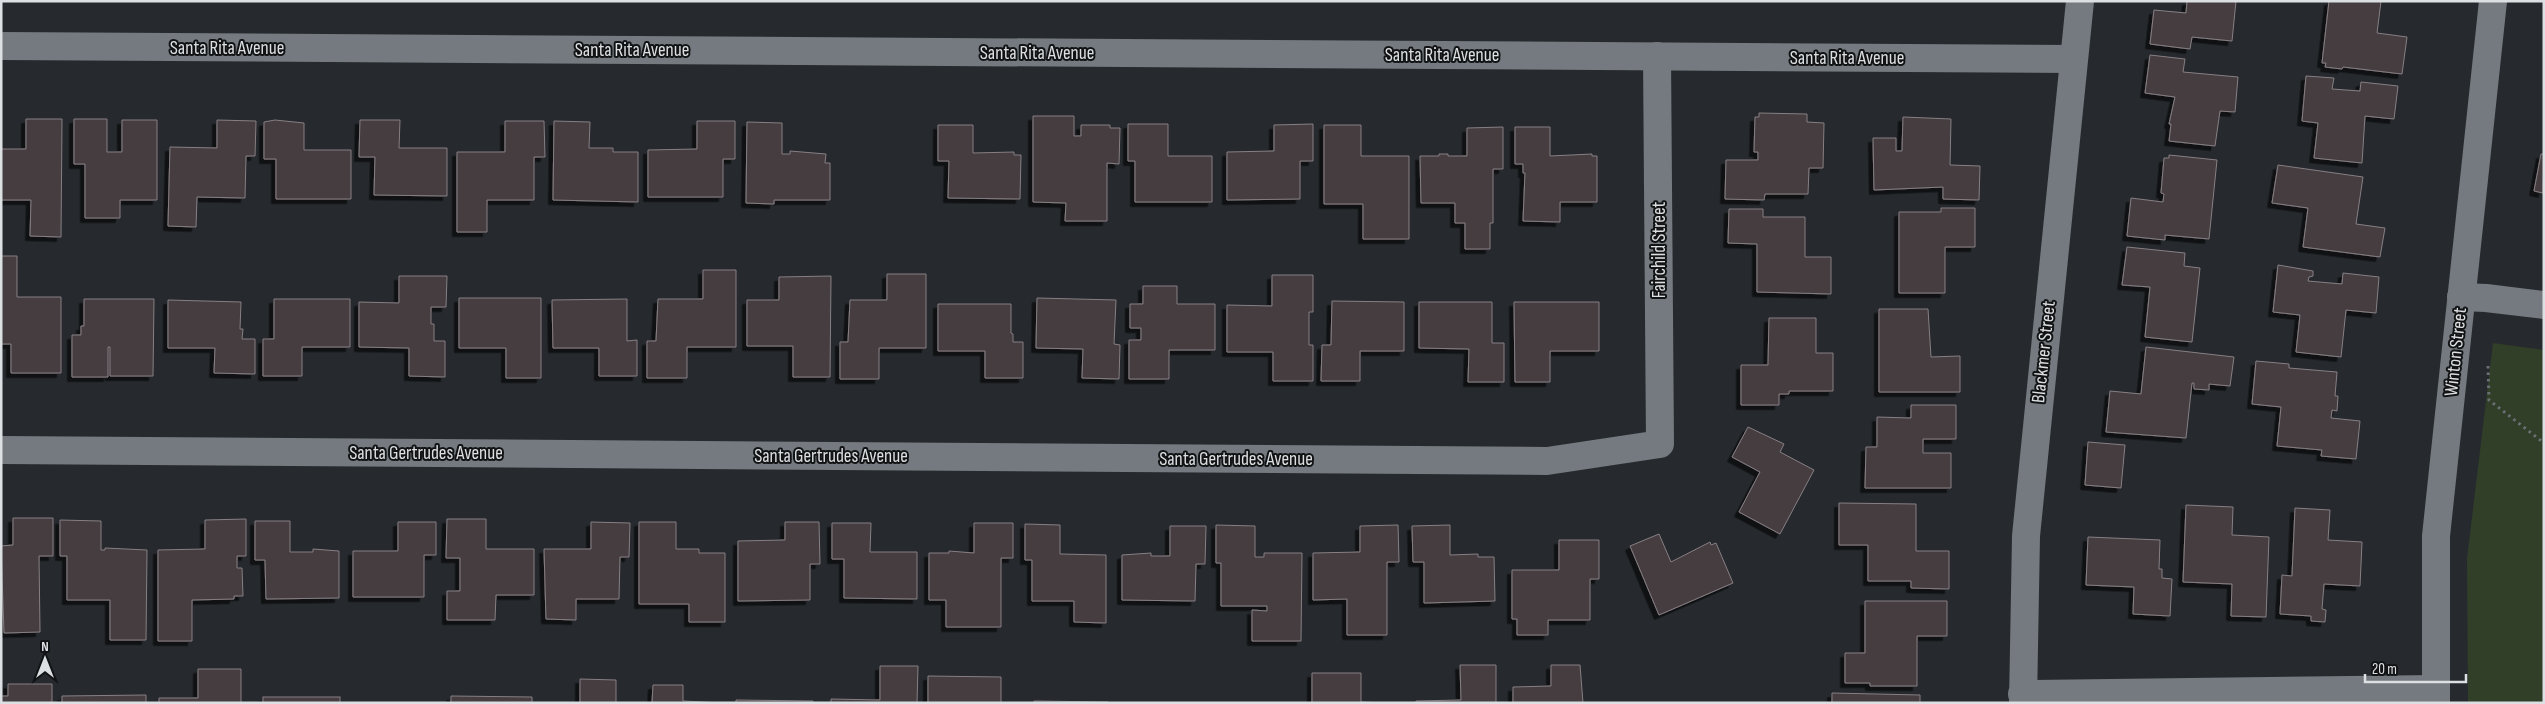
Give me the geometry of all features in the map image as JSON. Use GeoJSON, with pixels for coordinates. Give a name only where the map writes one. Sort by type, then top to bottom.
{"type":"FeatureCollection","features":[{"type":"Feature","properties":{"kind":"street","name":"Blackmer Street"},"geometry":{"type":"LineString","coordinates":[[2022,698],[2026,536],[2080,1]]}},
{"type":"Feature","properties":{"kind":"street","name":"Winton Street"},"geometry":{"type":"LineString","coordinates":[[2436,696],[2436,536],[2493,1]]}},
{"type":"Feature","properties":{"kind":"street","name":"Santa Rita Avenue"},"geometry":{"type":"LineString","coordinates":[[1,46],[2073,59]]}},
{"type":"Feature","properties":{"kind":"street","name":"Fairchild Street"},"geometry":{"type":"LineString","coordinates":[[1658,56],[1660,444]]}},
{"type":"Feature","properties":{"kind":"street"},"geometry":{"type":"LineString","coordinates":[[2461,297],[2544,305]]}},
{"type":"Feature","properties":{"kind":"street","name":"Santa Gertrudes Avenue"},"geometry":{"type":"LineString","coordinates":[[1,450],[1547,461],[1660,444]]}},
{"type":"Feature","properties":{"kind":"street"},"geometry":{"type":"LineString","coordinates":[[2022,698],[2436,696]]}},
{"type":"Feature","properties":{"kind":"path"},"geometry":{"type":"LineString","coordinates":[[2488,361],[2489,400],[2544,443]]}},
{"type":"Feature","properties":{"kind":"green space"},"geometry":{"type":"Polygon","coordinates":[[[2493,343],[2544,350],[2544,703],[2468,703],[2467,559],[2493,343]]]}},
{"type":"Feature","properties":{"kind":"building"},"geometry":{"type":"Polygon","coordinates":[[[2187,1],[2236,1],[2232,41],[2192,37],[2190,49],[2150,44],[2154,10],[2186,13],[2187,1]]]}},
{"type":"Feature","properties":{"kind":"building"},"geometry":{"type":"Polygon","coordinates":[[[2329,1],[2381,1],[2377,33],[2407,37],[2402,74],[2343,67],[2342,69],[2325,67],[2326,63],[2322,63],[2329,1]]]}},
{"type":"Feature","properties":{"kind":"building"},"geometry":{"type":"Polygon","coordinates":[[[2150,55],[2185,59],[2183,72],[2238,77],[2235,112],[2220,111],[2215,146],[2169,141],[2171,124],[2169,124],[2175,97],[2145,93],[2150,55]]]}},
{"type":"Feature","properties":{"kind":"building"},"geometry":{"type":"Polygon","coordinates":[[[2306,76],[2334,78],[2332,89],[2360,91],[2361,82],[2398,86],[2394,119],[2365,116],[2362,163],[2314,158],[2318,123],[2302,121],[2306,76]]]}},
{"type":"Feature","properties":{"kind":"building"},"geometry":{"type":"Polygon","coordinates":[[[1759,113],[1807,114],[1807,122],[1824,123],[1823,168],[1809,168],[1808,194],[1765,194],[1764,200],[1725,199],[1726,160],[1758,160],[1758,152],[1754,152],[1755,117],[1759,117],[1759,113]]]}},
{"type":"Feature","properties":{"kind":"building"},"geometry":{"type":"Polygon","coordinates":[[[1033,116],[1074,116],[1074,136],[1081,136],[1081,125],[1110,125],[1110,128],[1120,128],[1119,164],[1107,163],[1107,221],[1065,221],[1066,203],[1033,202],[1033,116]]]}},
{"type":"Feature","properties":{"kind":"building"},"geometry":{"type":"Polygon","coordinates":[[[1903,117],[1951,119],[1950,165],[1980,166],[1979,200],[1943,199],[1943,187],[1874,190],[1873,138],[1896,138],[1896,151],[1902,151],[1903,117]]]}},
{"type":"Feature","properties":{"kind":"building"},"geometry":{"type":"Polygon","coordinates":[[[26,119],[62,119],[61,237],[30,236],[31,200],[1,200],[1,149],[26,149],[26,119]]]}},
{"type":"Feature","properties":{"kind":"building"},"geometry":{"type":"Polygon","coordinates":[[[74,119],[107,119],[107,152],[122,152],[122,120],[157,120],[157,200],[120,200],[120,218],[85,218],[85,164],[74,164],[74,119]]]}},
{"type":"Feature","properties":{"kind":"building"},"geometry":{"type":"Polygon","coordinates":[[[217,120],[256,121],[255,156],[246,156],[245,198],[197,197],[196,227],[168,226],[170,147],[217,148],[217,120]]]}},
{"type":"Feature","properties":{"kind":"building"},"geometry":{"type":"Polygon","coordinates":[[[275,120],[304,123],[304,150],[351,150],[351,199],[276,199],[276,159],[264,159],[264,122],[275,120]]]}},
{"type":"Feature","properties":{"kind":"building"},"geometry":{"type":"Polygon","coordinates":[[[360,120],[400,120],[399,148],[447,148],[447,196],[374,195],[375,157],[359,157],[360,120]]]}},
{"type":"Feature","properties":{"kind":"building"},"geometry":{"type":"Polygon","coordinates":[[[505,121],[544,121],[545,157],[534,157],[534,200],[487,200],[487,232],[457,232],[457,152],[505,152],[505,121]]]}},
{"type":"Feature","properties":{"kind":"building"},"geometry":{"type":"Polygon","coordinates":[[[554,121],[590,122],[589,148],[613,148],[613,152],[638,152],[638,202],[553,200],[554,121]]]}},
{"type":"Feature","properties":{"kind":"building"},"geometry":{"type":"Polygon","coordinates":[[[697,121],[735,121],[735,159],[723,159],[723,197],[648,197],[648,150],[697,149],[697,121]]]}},
{"type":"Feature","properties":{"kind":"building"},"geometry":{"type":"Polygon","coordinates":[[[747,122],[782,123],[782,154],[790,154],[790,151],[826,154],[825,163],[830,163],[830,200],[774,200],[774,204],[746,203],[747,122]]]}},
{"type":"Feature","properties":{"kind":"building"},"geometry":{"type":"Polygon","coordinates":[[[1128,124],[1168,124],[1168,156],[1212,156],[1212,202],[1135,202],[1135,161],[1128,161],[1128,124]]]}},
{"type":"Feature","properties":{"kind":"building"},"geometry":{"type":"Polygon","coordinates":[[[1313,124],[1313,161],[1300,161],[1300,199],[1227,200],[1227,152],[1274,151],[1274,125],[1313,124]]]}},
{"type":"Feature","properties":{"kind":"building"},"geometry":{"type":"Polygon","coordinates":[[[938,125],[973,125],[973,153],[1014,152],[1014,155],[1021,155],[1020,199],[948,198],[949,161],[938,161],[938,125]]]}},
{"type":"Feature","properties":{"kind":"building"},"geometry":{"type":"Polygon","coordinates":[[[1324,125],[1361,125],[1361,156],[1409,156],[1409,239],[1363,239],[1363,204],[1324,204],[1324,125]]]}},
{"type":"Feature","properties":{"kind":"building"},"geometry":{"type":"Polygon","coordinates":[[[1503,127],[1503,169],[1493,169],[1493,223],[1490,223],[1490,249],[1465,249],[1465,223],[1455,223],[1455,203],[1421,203],[1420,156],[1448,154],[1448,156],[1467,156],[1467,128],[1503,127]]]}},
{"type":"Feature","properties":{"kind":"building"},"geometry":{"type":"Polygon","coordinates":[[[1515,127],[1550,127],[1550,156],[1592,154],[1592,156],[1597,156],[1597,202],[1560,202],[1560,222],[1523,221],[1525,173],[1523,173],[1523,164],[1515,164],[1515,127]]]}},
{"type":"Feature","properties":{"kind":"building"},"geometry":{"type":"Polygon","coordinates":[[[2541,154],[2544,154],[2543,193],[2534,191],[2541,154]]]}},
{"type":"Feature","properties":{"kind":"building"},"geometry":{"type":"Polygon","coordinates":[[[2169,155],[2217,160],[2209,239],[2165,235],[2165,240],[2127,236],[2131,198],[2163,202],[2164,194],[2161,193],[2164,158],[2169,158],[2169,155]]]}},
{"type":"Feature","properties":{"kind":"building"},"geometry":{"type":"Polygon","coordinates":[[[2278,165],[2363,177],[2356,224],[2385,228],[2380,257],[2303,247],[2308,208],[2272,203],[2278,165]]]}},
{"type":"Feature","properties":{"kind":"building"},"geometry":{"type":"Polygon","coordinates":[[[1941,208],[1975,208],[1975,247],[1945,247],[1945,293],[1899,293],[1899,212],[1941,212],[1941,208]]]}},
{"type":"Feature","properties":{"kind":"building"},"geometry":{"type":"Polygon","coordinates":[[[1729,209],[1763,209],[1763,217],[1805,217],[1805,257],[1831,257],[1831,294],[1757,292],[1757,244],[1728,243],[1729,209]]]}},
{"type":"Feature","properties":{"kind":"building"},"geometry":{"type":"Polygon","coordinates":[[[2127,247],[2185,253],[2184,266],[2200,268],[2192,342],[2145,337],[2150,287],[2122,285],[2127,247]]]}},
{"type":"Feature","properties":{"kind":"building"},"geometry":{"type":"Polygon","coordinates":[[[1,256],[17,256],[17,297],[61,297],[61,373],[11,373],[11,344],[1,344],[1,256]]]}},
{"type":"Feature","properties":{"kind":"building"},"geometry":{"type":"Polygon","coordinates":[[[2278,265],[2313,271],[2313,276],[2309,277],[2308,281],[2342,284],[2343,273],[2379,277],[2376,313],[2346,310],[2341,357],[2296,352],[2300,315],[2273,312],[2278,265]]]}},
{"type":"Feature","properties":{"kind":"building"},"geometry":{"type":"Polygon","coordinates":[[[703,270],[736,270],[736,347],[687,347],[687,378],[647,378],[647,341],[656,341],[658,299],[703,299],[703,270]]]}},
{"type":"Feature","properties":{"kind":"building"},"geometry":{"type":"Polygon","coordinates":[[[887,274],[926,274],[926,348],[879,348],[879,379],[840,379],[840,342],[848,342],[850,300],[887,300],[887,274]]]}},
{"type":"Feature","properties":{"kind":"building"},"geometry":{"type":"Polygon","coordinates":[[[1272,275],[1313,275],[1313,312],[1309,312],[1309,345],[1313,345],[1313,381],[1273,381],[1273,352],[1227,352],[1227,305],[1272,306],[1272,275]]]}},
{"type":"Feature","properties":{"kind":"building"},"geometry":{"type":"Polygon","coordinates":[[[399,276],[447,276],[446,307],[431,307],[434,341],[445,341],[445,377],[409,376],[409,348],[359,347],[359,302],[399,303],[399,276]]]}},
{"type":"Feature","properties":{"kind":"building"},"geometry":{"type":"Polygon","coordinates":[[[831,276],[830,377],[793,377],[793,346],[747,346],[747,300],[779,300],[779,277],[831,276]]]}},
{"type":"Feature","properties":{"kind":"building"},"geometry":{"type":"Polygon","coordinates":[[[1143,286],[1177,286],[1177,304],[1215,304],[1215,350],[1169,350],[1169,379],[1129,379],[1129,340],[1141,340],[1141,328],[1130,328],[1130,304],[1143,304],[1143,286]]]}},
{"type":"Feature","properties":{"kind":"building"},"geometry":{"type":"Polygon","coordinates":[[[459,298],[541,298],[541,378],[506,378],[506,348],[459,348],[459,298]]]}},
{"type":"Feature","properties":{"kind":"building"},"geometry":{"type":"Polygon","coordinates":[[[1037,298],[1116,300],[1114,344],[1120,345],[1119,379],[1082,378],[1083,349],[1036,348],[1037,298]]]}},
{"type":"Feature","properties":{"kind":"building"},"geometry":{"type":"Polygon","coordinates":[[[84,299],[154,299],[153,376],[110,376],[110,347],[108,347],[108,377],[72,377],[72,335],[81,335],[81,326],[84,326],[84,299]]]}},
{"type":"Feature","properties":{"kind":"building"},"geometry":{"type":"Polygon","coordinates":[[[274,299],[350,299],[350,347],[302,347],[302,376],[263,376],[263,339],[274,339],[274,299]]]}},
{"type":"Feature","properties":{"kind":"building"},"geometry":{"type":"Polygon","coordinates":[[[627,299],[627,341],[637,340],[637,376],[599,376],[599,348],[553,348],[552,300],[627,299]]]}},
{"type":"Feature","properties":{"kind":"building"},"geometry":{"type":"Polygon","coordinates":[[[168,300],[241,302],[240,329],[243,329],[242,339],[255,339],[255,374],[214,373],[215,348],[168,348],[168,300]]]}},
{"type":"Feature","properties":{"kind":"building"},"geometry":{"type":"Polygon","coordinates":[[[1332,301],[1404,302],[1404,351],[1360,351],[1360,381],[1321,381],[1322,345],[1331,345],[1332,301]]]}},
{"type":"Feature","properties":{"kind":"building"},"geometry":{"type":"Polygon","coordinates":[[[1419,302],[1492,302],[1492,343],[1504,343],[1504,382],[1468,382],[1469,349],[1419,348],[1419,302]]]}},
{"type":"Feature","properties":{"kind":"building"},"geometry":{"type":"Polygon","coordinates":[[[1514,302],[1599,302],[1599,351],[1550,351],[1550,382],[1515,382],[1514,302]]]}},
{"type":"Feature","properties":{"kind":"building"},"geometry":{"type":"Polygon","coordinates":[[[938,304],[1011,304],[1011,333],[1013,334],[1013,342],[1023,342],[1023,378],[985,378],[985,351],[938,351],[938,304]]]}},
{"type":"Feature","properties":{"kind":"building"},"geometry":{"type":"Polygon","coordinates":[[[1879,309],[1928,309],[1931,357],[1960,356],[1960,392],[1879,392],[1879,309]]]}},
{"type":"Feature","properties":{"kind":"building"},"geometry":{"type":"Polygon","coordinates":[[[1769,318],[1816,318],[1816,353],[1833,353],[1833,391],[1789,391],[1789,394],[1779,394],[1779,405],[1741,405],[1741,365],[1768,365],[1769,318]]]}},
{"type":"Feature","properties":{"kind":"building"},"geometry":{"type":"Polygon","coordinates":[[[2146,347],[2234,357],[2230,386],[2209,384],[2209,390],[2194,389],[2194,383],[2192,383],[2186,438],[2106,432],[2110,391],[2141,394],[2146,347]]]}},
{"type":"Feature","properties":{"kind":"building"},"geometry":{"type":"Polygon","coordinates":[[[2256,361],[2289,364],[2289,368],[2337,372],[2335,396],[2338,396],[2337,411],[2332,410],[2331,418],[2360,421],[2356,459],[2321,456],[2322,450],[2277,446],[2281,407],[2252,404],[2256,361]]]}},
{"type":"Feature","properties":{"kind":"building"},"geometry":{"type":"Polygon","coordinates":[[[1911,405],[1956,405],[1956,439],[1923,439],[1923,453],[1951,453],[1951,488],[1865,488],[1866,447],[1877,447],[1877,417],[1911,418],[1911,405]]]}},
{"type":"Feature","properties":{"kind":"building"},"geometry":{"type":"Polygon","coordinates":[[[1748,427],[1784,444],[1780,452],[1814,470],[1780,534],[1739,512],[1760,472],[1732,457],[1748,427]]]}},
{"type":"Feature","properties":{"kind":"building"},"geometry":{"type":"Polygon","coordinates":[[[2088,442],[2125,445],[2121,488],[2085,485],[2088,442]]]}},
{"type":"Feature","properties":{"kind":"building"},"geometry":{"type":"Polygon","coordinates":[[[1839,503],[1916,504],[1916,551],[1949,551],[1949,589],[1911,588],[1911,581],[1868,581],[1868,545],[1839,545],[1839,503]]]}},
{"type":"Feature","properties":{"kind":"building"},"geometry":{"type":"Polygon","coordinates":[[[2186,505],[2233,507],[2232,535],[2269,537],[2266,617],[2231,616],[2232,584],[2183,582],[2186,505]]]}},
{"type":"Feature","properties":{"kind":"building"},"geometry":{"type":"Polygon","coordinates":[[[2295,508],[2330,510],[2328,540],[2362,542],[2360,586],[2324,584],[2322,609],[2326,610],[2325,622],[2311,621],[2311,616],[2280,614],[2282,575],[2292,576],[2295,508]]]}},
{"type":"Feature","properties":{"kind":"building"},"geometry":{"type":"Polygon","coordinates":[[[13,518],[53,518],[53,556],[39,556],[40,632],[4,633],[1,546],[13,545],[13,518]]]}},
{"type":"Feature","properties":{"kind":"building"},"geometry":{"type":"Polygon","coordinates":[[[246,519],[246,556],[237,556],[237,568],[242,568],[243,596],[234,596],[234,599],[192,600],[192,641],[158,641],[158,550],[205,549],[205,520],[246,519]]]}},
{"type":"Feature","properties":{"kind":"building"},"geometry":{"type":"Polygon","coordinates":[[[447,519],[486,519],[486,549],[534,549],[534,595],[496,595],[495,620],[447,620],[447,591],[460,591],[460,558],[446,558],[447,519]]]}},
{"type":"Feature","properties":{"kind":"building"},"geometry":{"type":"Polygon","coordinates":[[[60,520],[101,521],[101,550],[105,550],[105,548],[147,550],[146,640],[110,640],[110,600],[67,600],[67,556],[60,556],[60,520]]]}},
{"type":"Feature","properties":{"kind":"building"},"geometry":{"type":"Polygon","coordinates":[[[255,521],[290,521],[290,552],[313,552],[313,549],[339,551],[339,598],[266,599],[265,560],[255,560],[255,521]]]}},
{"type":"Feature","properties":{"kind":"building"},"geometry":{"type":"Polygon","coordinates":[[[398,522],[436,522],[436,555],[424,555],[424,597],[353,597],[353,551],[398,551],[398,522]]]}},
{"type":"Feature","properties":{"kind":"building"},"geometry":{"type":"Polygon","coordinates":[[[591,522],[630,523],[629,557],[620,557],[619,599],[576,599],[576,620],[546,619],[544,549],[591,549],[591,522]]]}},
{"type":"Feature","properties":{"kind":"building"},"geometry":{"type":"Polygon","coordinates":[[[639,522],[676,522],[676,549],[699,549],[699,553],[725,553],[725,622],[689,622],[689,604],[639,604],[639,522]]]}},
{"type":"Feature","properties":{"kind":"building"},"geometry":{"type":"Polygon","coordinates":[[[785,522],[819,522],[820,564],[810,564],[810,600],[738,601],[738,541],[785,540],[785,522]]]}},
{"type":"Feature","properties":{"kind":"building"},"geometry":{"type":"Polygon","coordinates":[[[832,523],[871,523],[870,552],[917,552],[917,599],[844,598],[844,559],[832,559],[832,523]]]}},
{"type":"Feature","properties":{"kind":"building"},"geometry":{"type":"Polygon","coordinates":[[[974,523],[1013,523],[1013,558],[1001,558],[1001,627],[946,627],[946,600],[929,600],[929,553],[949,553],[949,551],[974,553],[974,523]]]}},
{"type":"Feature","properties":{"kind":"building"},"geometry":{"type":"Polygon","coordinates":[[[1025,524],[1060,525],[1060,554],[1106,555],[1106,623],[1074,622],[1074,601],[1032,601],[1032,560],[1025,560],[1025,524]]]}},
{"type":"Feature","properties":{"kind":"building"},"geometry":{"type":"Polygon","coordinates":[[[1216,525],[1255,526],[1255,557],[1264,557],[1264,553],[1302,553],[1301,641],[1252,641],[1252,610],[1267,611],[1267,606],[1221,606],[1221,563],[1216,563],[1216,525]]]}},
{"type":"Feature","properties":{"kind":"building"},"geometry":{"type":"Polygon","coordinates":[[[1398,525],[1399,562],[1387,562],[1387,635],[1347,635],[1347,599],[1313,600],[1313,553],[1360,552],[1360,526],[1398,525]]]}},
{"type":"Feature","properties":{"kind":"building"},"geometry":{"type":"Polygon","coordinates":[[[1450,525],[1450,555],[1478,554],[1478,557],[1494,557],[1495,601],[1424,603],[1424,562],[1413,562],[1412,526],[1450,525]]]}},
{"type":"Feature","properties":{"kind":"building"},"geometry":{"type":"Polygon","coordinates":[[[1170,526],[1206,526],[1205,564],[1196,564],[1195,601],[1122,600],[1122,555],[1151,553],[1151,556],[1170,556],[1170,526]]]}},
{"type":"Feature","properties":{"kind":"building"},"geometry":{"type":"Polygon","coordinates":[[[1659,534],[1671,562],[1710,542],[1711,545],[1716,543],[1733,583],[1659,615],[1630,546],[1659,534]]]}},
{"type":"Feature","properties":{"kind":"building"},"geometry":{"type":"Polygon","coordinates":[[[2088,537],[2160,540],[2159,569],[2162,569],[2162,578],[2172,579],[2170,616],[2133,614],[2134,587],[2086,585],[2088,537]]]}},
{"type":"Feature","properties":{"kind":"building"},"geometry":{"type":"Polygon","coordinates":[[[1559,540],[1599,540],[1599,579],[1590,579],[1590,620],[1548,620],[1548,635],[1517,635],[1517,619],[1512,619],[1512,570],[1559,570],[1559,540]]]}},
{"type":"Feature","properties":{"kind":"building"},"geometry":{"type":"Polygon","coordinates":[[[1865,601],[1947,601],[1947,636],[1917,636],[1917,686],[1870,686],[1870,683],[1845,683],[1845,653],[1865,653],[1865,601]]]}},
{"type":"Feature","properties":{"kind":"building"},"geometry":{"type":"Polygon","coordinates":[[[1460,665],[1496,665],[1496,703],[1416,703],[1416,701],[1461,700],[1460,665]]]}},
{"type":"Feature","properties":{"kind":"building"},"geometry":{"type":"Polygon","coordinates":[[[1551,665],[1580,665],[1583,703],[1513,703],[1513,687],[1551,686],[1551,665]]]}},
{"type":"Feature","properties":{"kind":"building"},"geometry":{"type":"Polygon","coordinates":[[[880,666],[918,666],[917,703],[831,703],[831,699],[880,700],[880,666]]]}},
{"type":"Feature","properties":{"kind":"building"},"geometry":{"type":"Polygon","coordinates":[[[198,669],[241,669],[241,703],[159,703],[159,698],[198,698],[198,669]]]}},
{"type":"Feature","properties":{"kind":"building"},"geometry":{"type":"Polygon","coordinates":[[[1312,673],[1361,673],[1361,702],[1390,703],[1312,703],[1312,673]]]}},
{"type":"Feature","properties":{"kind":"building"},"geometry":{"type":"Polygon","coordinates":[[[928,676],[1001,677],[1001,703],[928,703],[928,676]]]}},
{"type":"Feature","properties":{"kind":"building"},"geometry":{"type":"Polygon","coordinates":[[[580,679],[616,680],[616,703],[580,703],[580,679]]]}},
{"type":"Feature","properties":{"kind":"building"},"geometry":{"type":"Polygon","coordinates":[[[8,684],[52,684],[52,703],[1,703],[1,696],[8,696],[8,684]]]}},
{"type":"Feature","properties":{"kind":"building"},"geometry":{"type":"Polygon","coordinates":[[[653,685],[683,685],[683,701],[723,703],[652,703],[653,685]]]}},
{"type":"Feature","properties":{"kind":"building"},"geometry":{"type":"Polygon","coordinates":[[[1832,693],[1920,695],[1920,703],[1832,703],[1832,693]]]}},
{"type":"Feature","properties":{"kind":"building"},"geometry":{"type":"Polygon","coordinates":[[[146,695],[146,703],[62,703],[62,696],[146,695]]]}},
{"type":"Feature","properties":{"kind":"building"},"geometry":{"type":"Polygon","coordinates":[[[451,696],[532,697],[532,703],[451,703],[451,696]]]}},
{"type":"Feature","properties":{"kind":"building"},"geometry":{"type":"Polygon","coordinates":[[[263,697],[340,697],[340,703],[263,703],[263,697]]]}},
{"type":"Feature","properties":{"kind":"building"},"geometry":{"type":"Polygon","coordinates":[[[736,700],[813,701],[813,703],[736,703],[736,700]]]}},
{"type":"Feature","properties":{"kind":"building"},"geometry":{"type":"Polygon","coordinates":[[[1034,701],[1108,702],[1108,703],[1034,703],[1034,701]]]}}]}
